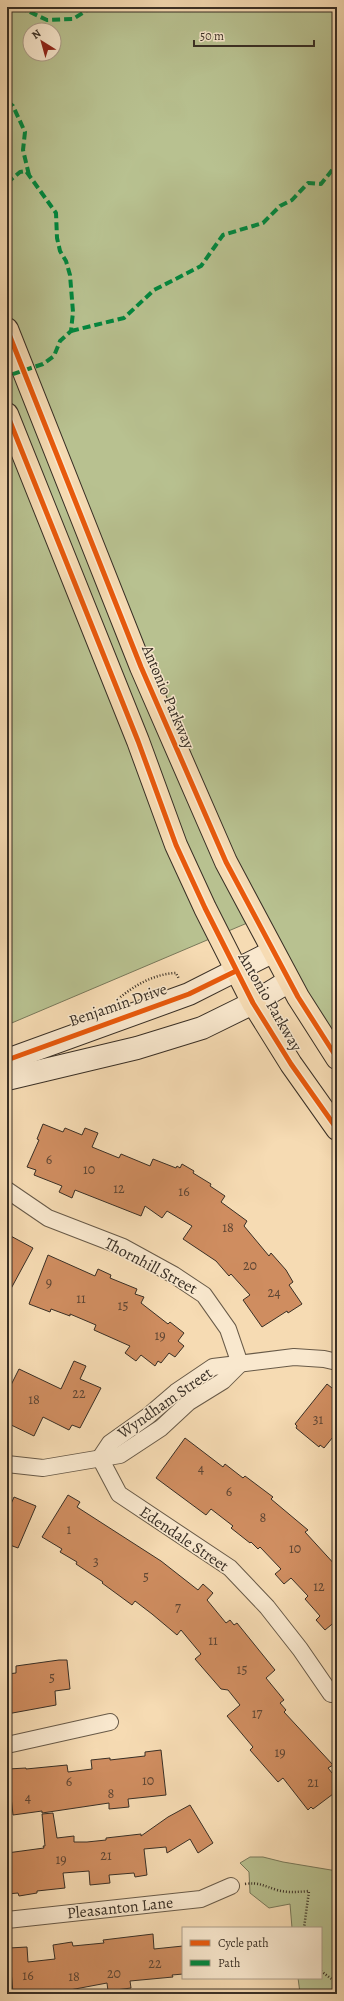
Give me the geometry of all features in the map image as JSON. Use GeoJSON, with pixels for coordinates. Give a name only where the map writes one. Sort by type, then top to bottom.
{"type":"FeatureCollection","features":[{"type":"Feature","properties":{"kind":"main road","name":"Antonio Parkway"},"geometry":{"type":"LineString","coordinates":[[8,331],[141,667],[226,862],[272,952],[337,1058]]}},
{"type":"Feature","properties":{"kind":"main road","name":"Antonio Parkway"},"geometry":{"type":"LineString","coordinates":[[7,414],[75,587],[138,741],[176,845],[205,908],[253,1003],[291,1064],[337,1129]]}},
{"type":"Feature","properties":{"kind":"main road","name":"Benjamin Drive"},"geometry":{"type":"LineString","coordinates":[[7,1060],[189,994],[272,952]]}},
{"type":"Feature","properties":{"kind":"main road"},"geometry":{"type":"LineString","coordinates":[[7,1079],[137,1048],[202,1028],[253,1003],[289,981]]}},
{"type":"Feature","properties":{"kind":"street","name":"Thornhill Street"},"geometry":{"type":"LineString","coordinates":[[7,1190],[48,1218],[123,1247],[174,1274],[204,1295],[228,1329],[240,1364]]}},
{"type":"Feature","properties":{"kind":"street","name":"Wyndham Street"},"geometry":{"type":"LineString","coordinates":[[100,1458],[110,1443],[148,1416],[176,1392],[213,1367],[294,1357],[324,1359],[337,1362]]}},
{"type":"Feature","properties":{"kind":"street"},"geometry":{"type":"LineString","coordinates":[[7,1464],[43,1468],[100,1458]]}},
{"type":"Feature","properties":{"kind":"street","name":"Edendale Street"},"geometry":{"type":"LineString","coordinates":[[100,1458],[119,1494],[149,1516],[230,1568],[267,1608],[300,1649],[331,1694]]}},
{"type":"Feature","properties":{"kind":"street"},"geometry":{"type":"LineString","coordinates":[[7,1745],[110,1722]]}},
{"type":"Feature","properties":{"kind":"street","name":"Pleasanton Lane"},"geometry":{"type":"LineString","coordinates":[[7,1920],[201,1899],[231,1886]]}},
{"type":"Feature","properties":{"kind":"path"},"geometry":{"type":"LineString","coordinates":[[231,1886],[257,1883],[278,1890],[293,1892],[309,1891],[304,1927]]}},
{"type":"Feature","properties":{"kind":"path"},"geometry":{"type":"LineString","coordinates":[[322,1972],[337,1983]]}},
{"type":"Feature","properties":{"kind":"green space"},"geometry":{"type":"Polygon","coordinates":[[[7,7],[337,7],[337,1067],[259,918],[7,1025],[7,7]]]}},
{"type":"Feature","properties":{"kind":"green space"},"geometry":{"type":"Polygon","coordinates":[[[250,1857],[263,1857],[337,1871],[337,1994],[300,1993],[298,1979],[322,1979],[322,1927],[292,1927],[290,1904],[269,1908],[250,1893],[249,1872],[240,1863],[250,1857]]]}},
{"type":"Feature","properties":{"kind":"building"},"geometry":{"type":"Polygon","coordinates":[[[43,1124],[63,1132],[65,1128],[82,1135],[85,1128],[98,1133],[92,1147],[119,1158],[121,1154],[150,1166],[153,1159],[176,1168],[177,1166],[180,1168],[182,1164],[194,1171],[193,1173],[211,1184],[210,1186],[225,1196],[221,1202],[247,1221],[244,1226],[269,1256],[271,1253],[286,1270],[293,1282],[289,1285],[302,1304],[288,1313],[287,1311],[262,1327],[243,1300],[250,1295],[231,1274],[229,1276],[216,1261],[183,1239],[192,1226],[167,1211],[162,1218],[145,1206],[141,1216],[75,1190],[72,1198],[59,1192],[62,1186],[34,1175],[36,1170],[27,1167],[39,1140],[37,1139],[43,1124]]]}},
{"type":"Feature","properties":{"kind":"building"},"geometry":{"type":"Polygon","coordinates":[[[7,1234],[33,1248],[7,1296],[7,1234]]]}},
{"type":"Feature","properties":{"kind":"building"},"geometry":{"type":"Polygon","coordinates":[[[48,1255],[95,1276],[98,1269],[111,1275],[110,1278],[137,1289],[135,1294],[144,1297],[141,1303],[168,1324],[170,1322],[184,1333],[178,1341],[184,1346],[175,1357],[169,1353],[161,1363],[158,1361],[155,1366],[141,1355],[136,1361],[125,1353],[130,1346],[94,1330],[96,1325],[70,1314],[70,1316],[51,1309],[50,1312],[29,1304],[48,1255]]]}},
{"type":"Feature","properties":{"kind":"building"},"geometry":{"type":"Polygon","coordinates":[[[74,1361],[86,1366],[80,1379],[101,1388],[80,1428],[72,1425],[69,1430],[43,1417],[34,1436],[7,1423],[7,1393],[19,1369],[61,1389],[74,1361]]]}},
{"type":"Feature","properties":{"kind":"building"},"geometry":{"type":"Polygon","coordinates":[[[327,1384],[337,1392],[337,1432],[324,1448],[320,1445],[319,1447],[296,1428],[297,1426],[295,1424],[327,1384]]]}},
{"type":"Feature","properties":{"kind":"building"},"geometry":{"type":"Polygon","coordinates":[[[185,1438],[223,1467],[225,1464],[243,1478],[245,1476],[273,1497],[271,1499],[308,1530],[305,1532],[337,1567],[337,1620],[325,1630],[316,1620],[320,1616],[305,1599],[308,1596],[291,1578],[284,1584],[275,1574],[281,1569],[260,1547],[258,1549],[251,1542],[250,1543],[231,1528],[233,1526],[211,1509],[206,1515],[156,1478],[185,1438]]]}},
{"type":"Feature","properties":{"kind":"building"},"geometry":{"type":"Polygon","coordinates":[[[68,1495],[80,1502],[77,1507],[161,1561],[198,1590],[203,1584],[213,1593],[207,1600],[226,1623],[230,1620],[234,1625],[237,1623],[275,1670],[266,1678],[284,1700],[280,1703],[286,1710],[284,1712],[333,1765],[328,1768],[337,1779],[337,1791],[313,1809],[311,1807],[308,1810],[283,1778],[278,1782],[250,1750],[253,1747],[227,1716],[240,1705],[228,1690],[221,1689],[195,1659],[201,1654],[181,1630],[177,1635],[135,1601],[132,1605],[102,1583],[103,1582],[76,1564],[77,1562],[60,1552],[62,1549],[42,1537],[68,1495]]]}},
{"type":"Feature","properties":{"kind":"building"},"geometry":{"type":"Polygon","coordinates":[[[14,1497],[36,1506],[18,1548],[7,1544],[7,1513],[14,1497]]]}},
{"type":"Feature","properties":{"kind":"building"},"geometry":{"type":"Polygon","coordinates":[[[67,1660],[70,1689],[55,1691],[56,1705],[7,1714],[7,1674],[16,1673],[16,1666],[67,1660]]]}},
{"type":"Feature","properties":{"kind":"building"},"geometry":{"type":"Polygon","coordinates":[[[161,1750],[166,1795],[128,1799],[129,1807],[109,1809],[109,1803],[42,1813],[42,1811],[13,1815],[8,1769],[26,1769],[67,1765],[68,1772],[92,1769],[91,1760],[110,1758],[110,1760],[145,1756],[145,1752],[161,1750]]]}},
{"type":"Feature","properties":{"kind":"building"},"geometry":{"type":"Polygon","coordinates":[[[190,1805],[213,1843],[198,1853],[190,1839],[167,1853],[166,1847],[144,1849],[147,1875],[135,1877],[134,1873],[109,1875],[110,1883],[90,1885],[89,1871],[63,1873],[65,1888],[37,1891],[37,1893],[19,1896],[18,1893],[7,1894],[7,1853],[44,1848],[42,1814],[53,1813],[57,1838],[74,1836],[74,1842],[87,1842],[141,1834],[141,1836],[168,1817],[190,1805]]]}},
{"type":"Feature","properties":{"kind":"building"},"geometry":{"type":"Polygon","coordinates":[[[153,1934],[154,1949],[182,1946],[182,1974],[172,1975],[173,1977],[130,1981],[131,1988],[108,1991],[107,1983],[59,1992],[59,1990],[13,1993],[9,1948],[27,1947],[28,1962],[55,1959],[53,1945],[72,1942],[73,1946],[104,1943],[103,1940],[153,1934]]]}},
{"type":"Feature","properties":{"kind":"marked path"},"geometry":{"type":"LineString","coordinates":[[19,7],[47,20],[73,19],[92,7]]}},
{"type":"Feature","properties":{"kind":"marked path"},"geometry":{"type":"LineString","coordinates":[[7,101],[13,106],[25,132],[23,150],[29,175]]}},
{"type":"Feature","properties":{"kind":"marked path"},"geometry":{"type":"LineString","coordinates":[[71,331],[124,318],[154,290],[201,266],[223,235],[263,223],[280,206],[292,200],[308,183],[321,184],[337,164]]}},
{"type":"Feature","properties":{"kind":"marked path"},"geometry":{"type":"LineString","coordinates":[[7,183],[20,172],[26,171],[56,213],[57,238],[60,251],[66,261],[70,275],[73,312],[71,331],[60,341],[54,356],[43,364],[7,376]]}},
{"type":"Feature","properties":{"kind":"cycle path"},"geometry":{"type":"LineString","coordinates":[[7,329],[141,667],[226,862],[298,997],[337,1058]]}},
{"type":"Feature","properties":{"kind":"cycle path"},"geometry":{"type":"LineString","coordinates":[[7,414],[138,741],[176,845],[205,908],[253,1003],[291,1064],[337,1129]]}},
{"type":"Feature","properties":{"kind":"cycle path"},"geometry":{"type":"LineString","coordinates":[[7,1060],[189,994],[236,971]]}}]}
